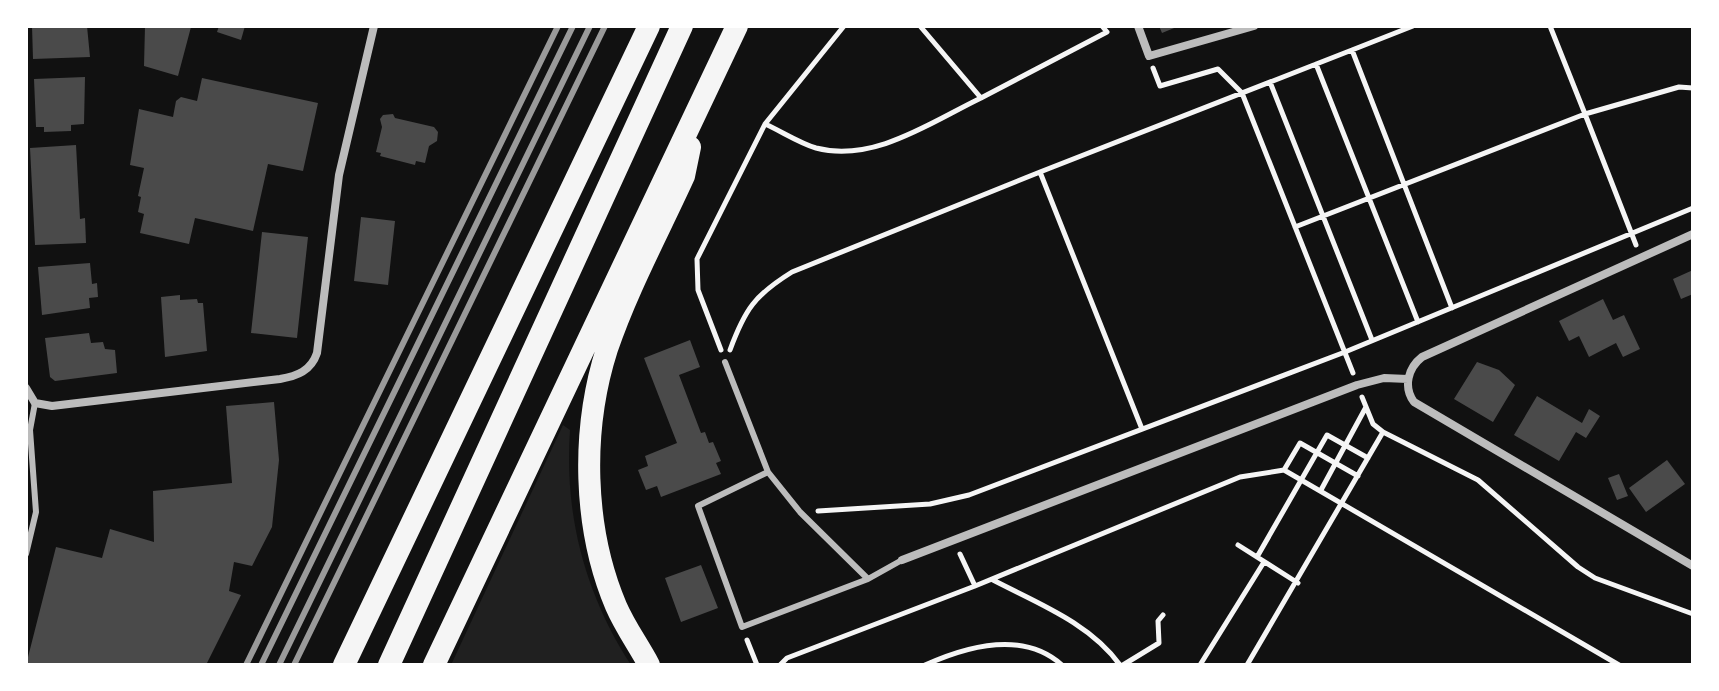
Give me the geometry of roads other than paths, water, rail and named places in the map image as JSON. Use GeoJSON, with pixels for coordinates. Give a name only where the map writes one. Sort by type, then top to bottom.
{"type":"FeatureCollection","features":[{"type":"Feature","properties":{"kind":"highway"},"geometry":{"type":"LineString","coordinates":[[344,665],[649,26]]}},
{"type":"Feature","properties":{"kind":"highway"},"geometry":{"type":"LineString","coordinates":[[389,665],[682,26]]}},
{"type":"Feature","properties":{"kind":"highway"},"geometry":{"type":"LineString","coordinates":[[434,665],[737,26]]}},
{"type":"Feature","properties":{"kind":"highway"},"geometry":{"type":"LineString","coordinates":[[649,665],[617,608],[604,571],[595,532],[590,450],[597,390],[607,350],[684,176],[699,107]]}},
{"type":"Feature","properties":{"kind":"street"},"geometry":{"type":"LineString","coordinates":[[26,388],[35,403],[52,406],[280,379],[297,375],[311,366],[317,353],[339,175],[374,26]]}},
{"type":"Feature","properties":{"kind":"street"},"geometry":{"type":"LineString","coordinates":[[1138,26],[1149,56],[1254,26]]}},
{"type":"Feature","properties":{"kind":"street"},"geometry":{"type":"LineString","coordinates":[[1693,234],[1422,357],[1411,368],[1407,390],[1414,402],[1693,566]]}},
{"type":"Feature","properties":{"kind":"street"},"geometry":{"type":"LineString","coordinates":[[902,560],[1357,385],[1384,378],[1408,379]]}},
{"type":"Feature","properties":{"kind":"lane"},"geometry":{"type":"LineString","coordinates":[[725,362],[768,472],[800,512],[868,579]]}},
{"type":"Feature","properties":{"kind":"lane"},"geometry":{"type":"LineString","coordinates":[[26,554],[36,512],[30,430],[35,403]]}},
{"type":"Feature","properties":{"kind":"lane"},"geometry":{"type":"LineString","coordinates":[[768,472],[698,506],[742,627],[868,579],[902,560]]}},
{"type":"Feature","properties":{"kind":"railway"},"geometry":{"type":"LineString","coordinates":[[246,665],[558,26]]}},
{"type":"Feature","properties":{"kind":"railway"},"geometry":{"type":"LineString","coordinates":[[261,665],[573,26]]}},
{"type":"Feature","properties":{"kind":"railway"},"geometry":{"type":"LineString","coordinates":[[279,665],[590,26]]}},
{"type":"Feature","properties":{"kind":"railway"},"geometry":{"type":"LineString","coordinates":[[294,665],[605,26]]}}]}
